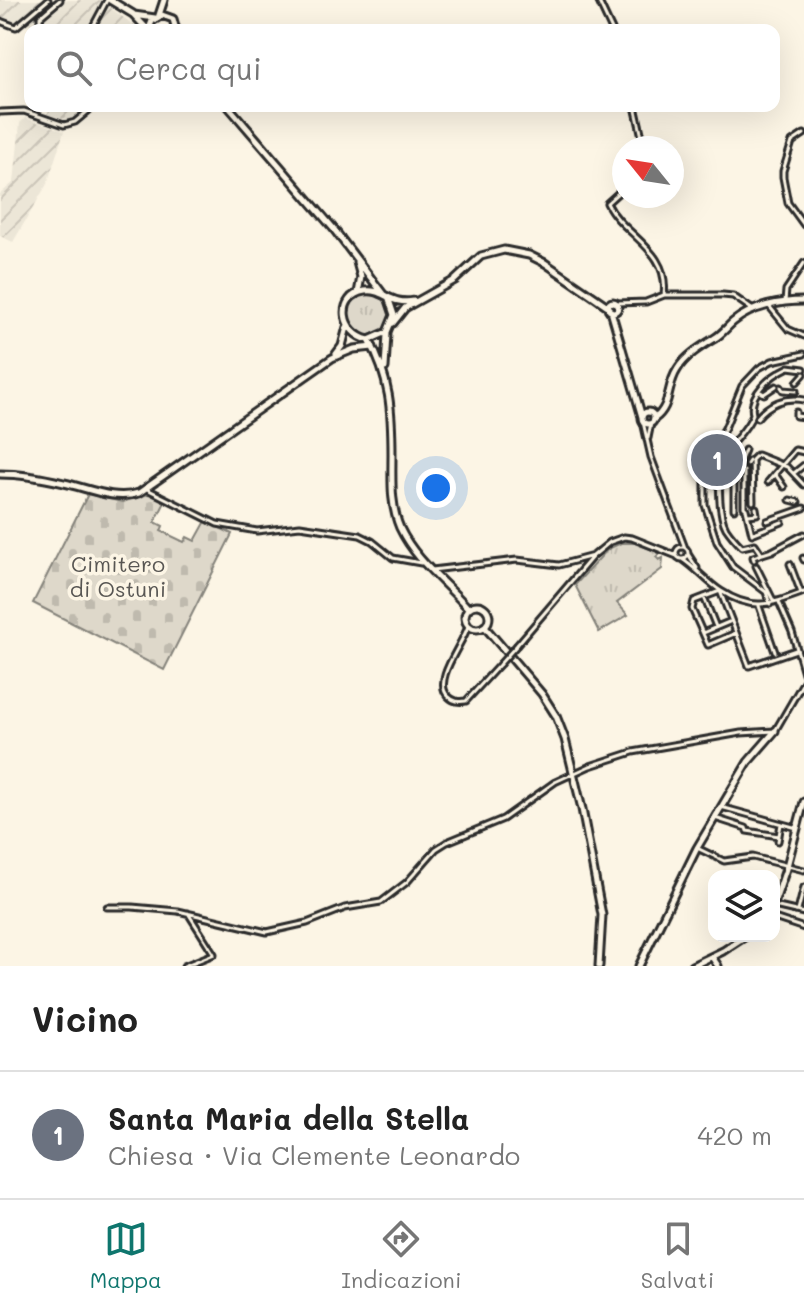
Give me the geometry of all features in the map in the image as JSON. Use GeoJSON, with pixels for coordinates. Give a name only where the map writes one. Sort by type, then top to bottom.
{"type":"FeatureCollection","features":[{"type":"Feature","properties":{"kind":"street"},"geometry":{"type":"LineString","coordinates":[[0,21],[16,27],[48,0]]}},
{"type":"Feature","properties":{"kind":"street"},"geometry":{"type":"LineString","coordinates":[[40,24],[40,17],[60,0]]}},
{"type":"Feature","properties":{"kind":"street"},"geometry":{"type":"LineString","coordinates":[[94,24],[108,0],[133,14],[143,24]]}},
{"type":"Feature","properties":{"kind":"street"},"geometry":{"type":"LineString","coordinates":[[598,0],[609,24]]}},
{"type":"Feature","properties":{"kind":"street"},"geometry":{"type":"LineString","coordinates":[[164,1],[168,16],[175,24]]}},
{"type":"Feature","properties":{"kind":"street"},"geometry":{"type":"LineString","coordinates":[[153,24],[164,1]]}},
{"type":"Feature","properties":{"kind":"street"},"geometry":{"type":"LineString","coordinates":[[133,14],[168,16]]}},
{"type":"Feature","properties":{"kind":"street"},"geometry":{"type":"LineString","coordinates":[[0,112],[24,111]]}},
{"type":"Feature","properties":{"kind":"street"},"geometry":{"type":"LineString","coordinates":[[27,112],[64,125],[86,112]]}},
{"type":"Feature","properties":{"kind":"street"},"geometry":{"type":"LineString","coordinates":[[233,112],[389,300],[393,307],[393,323]]}},
{"type":"Feature","properties":{"kind":"street"},"geometry":{"type":"LineString","coordinates":[[636,112],[642,136]]}},
{"type":"Feature","properties":{"kind":"street"},"geometry":{"type":"LineString","coordinates":[[804,134],[792,142],[783,171],[788,203],[804,225]]}},
{"type":"Feature","properties":{"kind":"street"},"geometry":{"type":"LineString","coordinates":[[612,198],[607,203],[664,273],[664,295]]}},
{"type":"Feature","properties":{"kind":"street"},"geometry":{"type":"LineString","coordinates":[[468,608],[411,549],[399,525],[392,490],[390,406],[385,373],[387,332],[405,308],[455,280],[481,256],[504,250],[529,255],[545,263],[614,307],[646,302],[664,295],[733,296],[753,310]]}},
{"type":"Feature","properties":{"kind":"street"},"geometry":{"type":"LineString","coordinates":[[356,257],[361,277],[358,293],[348,304],[345,319],[347,326],[373,347],[385,373]]}},
{"type":"Feature","properties":{"kind":"street"},"geometry":{"type":"LineString","coordinates":[[785,302],[786,290],[804,263]]}},
{"type":"Feature","properties":{"kind":"street"},"geometry":{"type":"LineString","coordinates":[[358,293],[383,294]]}},
{"type":"Feature","properties":{"kind":"street"},"geometry":{"type":"LineString","coordinates":[[389,300],[407,302],[422,299]]}},
{"type":"Feature","properties":{"kind":"street"},"geometry":{"type":"LineString","coordinates":[[648,418],[663,410],[678,367],[734,321],[753,310],[804,301]]}},
{"type":"Feature","properties":{"kind":"street"},"geometry":{"type":"LineString","coordinates":[[769,306],[788,329],[804,336]]}},
{"type":"Feature","properties":{"kind":"street"},"geometry":{"type":"LineString","coordinates":[[614,307],[638,404],[648,418],[648,442],[680,538],[702,574]]}},
{"type":"Feature","properties":{"kind":"street"},"geometry":{"type":"LineString","coordinates":[[332,358],[342,346],[347,326]]}},
{"type":"Feature","properties":{"kind":"street"},"geometry":{"type":"LineString","coordinates":[[0,474],[25,475],[131,496],[147,489],[332,358],[387,332]]}},
{"type":"Feature","properties":{"kind":"street"},"geometry":{"type":"LineString","coordinates":[[354,349],[373,347]]}},
{"type":"Feature","properties":{"kind":"street"},"geometry":{"type":"LineString","coordinates":[[775,603],[766,592],[737,572],[717,542],[705,505],[705,462],[725,428],[742,386],[759,368],[772,361],[804,354]]}},
{"type":"Feature","properties":{"kind":"street"},"geometry":{"type":"LineString","coordinates":[[761,553],[755,544],[742,547],[726,528],[719,469],[725,454],[751,420],[754,409],[751,406],[759,391],[789,367],[804,375],[797,382]]}},
{"type":"Feature","properties":{"kind":"street"},"geometry":{"type":"LineString","coordinates":[[776,375],[783,390],[796,390],[796,398]]}},
{"type":"Feature","properties":{"kind":"street"},"geometry":{"type":"LineString","coordinates":[[759,391],[764,394],[779,385]]}},
{"type":"Feature","properties":{"kind":"street"},"geometry":{"type":"LineString","coordinates":[[757,418],[777,402],[796,398],[804,400]]}},
{"type":"Feature","properties":{"kind":"street"},"geometry":{"type":"LineString","coordinates":[[796,412],[796,416],[804,417]]}},
{"type":"Feature","properties":{"kind":"street"},"geometry":{"type":"LineString","coordinates":[[734,509],[734,477],[745,450]]}},
{"type":"Feature","properties":{"kind":"street"},"geometry":{"type":"LineString","coordinates":[[768,482],[795,450],[804,452]]}},
{"type":"Feature","properties":{"kind":"street"},"geometry":{"type":"LineString","coordinates":[[720,483],[728,460],[735,451]]}},
{"type":"Feature","properties":{"kind":"street"},"geometry":{"type":"LineString","coordinates":[[753,502],[752,460],[757,455],[784,465],[803,483]]}},
{"type":"Feature","properties":{"kind":"street"},"geometry":{"type":"LineString","coordinates":[[794,473],[804,465]]}},
{"type":"Feature","properties":{"kind":"street"},"geometry":{"type":"LineString","coordinates":[[744,471],[744,507],[753,534],[782,522]]}},
{"type":"Feature","properties":{"kind":"street"},"geometry":{"type":"LineString","coordinates":[[775,473],[784,487]]}},
{"type":"Feature","properties":{"kind":"street"},"geometry":{"type":"LineString","coordinates":[[147,489],[217,524],[257,531],[300,526],[360,535],[393,558],[425,563]]}},
{"type":"Feature","properties":{"kind":"street"},"geometry":{"type":"LineString","coordinates":[[790,500],[798,502]]}},
{"type":"Feature","properties":{"kind":"street"},"geometry":{"type":"LineString","coordinates":[[748,515],[757,514],[756,508]]}},
{"type":"Feature","properties":{"kind":"street"},"geometry":{"type":"LineString","coordinates":[[767,521],[804,508]]}},
{"type":"Feature","properties":{"kind":"street"},"geometry":{"type":"LineString","coordinates":[[753,558],[804,534]]}},
{"type":"Feature","properties":{"kind":"street"},"geometry":{"type":"LineString","coordinates":[[468,626],[478,630],[485,627],[490,616],[487,609],[475,604],[468,608],[465,615],[468,626],[442,680],[448,696],[458,702],[466,701],[593,556],[610,542],[624,537],[677,554],[720,591],[759,606],[802,593],[790,564]]}},
{"type":"Feature","properties":{"kind":"street"},"geometry":{"type":"LineString","coordinates":[[677,554],[680,538]]}},
{"type":"Feature","properties":{"kind":"street"},"geometry":{"type":"LineString","coordinates":[[677,554],[687,551]]}},
{"type":"Feature","properties":{"kind":"street"},"geometry":{"type":"LineString","coordinates":[[677,554],[687,551]]}},
{"type":"Feature","properties":{"kind":"street"},"geometry":{"type":"LineString","coordinates":[[432,570],[517,560],[559,565],[593,556]]}},
{"type":"Feature","properties":{"kind":"street"},"geometry":{"type":"LineString","coordinates":[[756,566],[804,673]]}},
{"type":"Feature","properties":{"kind":"street"},"geometry":{"type":"LineString","coordinates":[[720,591],[749,666],[796,650]]}},
{"type":"Feature","properties":{"kind":"street"},"geometry":{"type":"LineString","coordinates":[[720,591],[694,601],[692,609],[708,645],[736,633]]}},
{"type":"Feature","properties":{"kind":"street"},"geometry":{"type":"LineString","coordinates":[[704,597],[716,627]]}},
{"type":"Feature","properties":{"kind":"street"},"geometry":{"type":"LineString","coordinates":[[759,606],[775,652]]}},
{"type":"Feature","properties":{"kind":"street"},"geometry":{"type":"LineString","coordinates":[[703,633],[731,621]]}},
{"type":"Feature","properties":{"kind":"street"},"geometry":{"type":"LineString","coordinates":[[485,627],[530,678],[556,716],[575,774],[602,915],[599,966]]}},
{"type":"Feature","properties":{"kind":"street"},"geometry":{"type":"LineString","coordinates":[[639,966],[697,848],[748,762],[775,731],[804,681]]}},
{"type":"Feature","properties":{"kind":"street"},"geometry":{"type":"LineString","coordinates":[[107,907],[188,913],[267,932],[307,923],[345,908],[381,902],[407,882],[436,849],[503,819],[555,782],[590,766],[633,752],[741,733],[775,731]]}},
{"type":"Feature","properties":{"kind":"street"},"geometry":{"type":"LineString","coordinates":[[780,885],[804,802]]}},
{"type":"Feature","properties":{"kind":"street"},"geometry":{"type":"LineString","coordinates":[[721,807],[797,828]]}},
{"type":"Feature","properties":{"kind":"street"},"geometry":{"type":"LineString","coordinates":[[715,818],[746,828],[747,831],[778,838],[781,824]]}},
{"type":"Feature","properties":{"kind":"street"},"geometry":{"type":"LineString","coordinates":[[697,848],[724,861],[753,857],[804,870]]}},
{"type":"Feature","properties":{"kind":"street"},"geometry":{"type":"LineString","coordinates":[[798,912],[804,887]]}},
{"type":"Feature","properties":{"kind":"street"},"geometry":{"type":"LineString","coordinates":[[780,907],[804,913]]}},
{"type":"Feature","properties":{"kind":"street"},"geometry":{"type":"LineString","coordinates":[[184,966],[214,954],[188,913]]}},
{"type":"Feature","properties":{"kind":"street"},"geometry":{"type":"LineString","coordinates":[[780,920],[804,928]]}},
{"type":"Feature","properties":{"kind":"street"},"geometry":{"type":"LineString","coordinates":[[692,966],[736,942]]}},
{"type":"Feature","properties":{"kind":"street"},"geometry":{"type":"LineString","coordinates":[[712,957],[718,966]]}},
{"type":"Feature","properties":{"kind":"shaded area"},"geometry":{"type":"Polygon","coordinates":[[[0,0],[100,0],[132,24],[30,24],[22,19],[8,28],[0,23],[0,0]]]}},
{"type":"Feature","properties":{"kind":"shaded area"},"geometry":{"type":"Polygon","coordinates":[[[48,112],[81,112],[72,120],[48,112]]]}},
{"type":"Feature","properties":{"kind":"shaded area"},"geometry":{"type":"Polygon","coordinates":[[[25,118],[64,131],[47,184],[13,242],[0,236],[0,194],[14,182],[20,123],[25,118]]]}},
{"type":"Feature","properties":{"kind":"green space"},"geometry":{"type":"Polygon","coordinates":[[[369,294],[384,300],[390,315],[384,330],[369,336],[354,330],[348,315],[354,300],[369,294]]]}},
{"type":"Feature","properties":{"kind":"green space","name":"Cimitero di Ostuni"},"geometry":{"type":"Polygon","coordinates":[[[152,493],[166,500],[155,522],[163,526],[161,531],[184,542],[187,537],[195,541],[206,521],[232,534],[164,670],[33,603],[88,494],[122,502],[152,493]]]}},
{"type":"Feature","properties":{"kind":"green space"},"geometry":{"type":"Polygon","coordinates":[[[621,543],[635,543],[660,553],[656,557],[659,560],[663,558],[662,569],[617,603],[628,615],[599,632],[575,585],[608,549],[621,543]]]}},
{"type":"Feature","properties":{"kind":"place","name":"Santa Maria della Stella"},"geometry":{"type":"Point","coordinates":[717,460]}}]}
